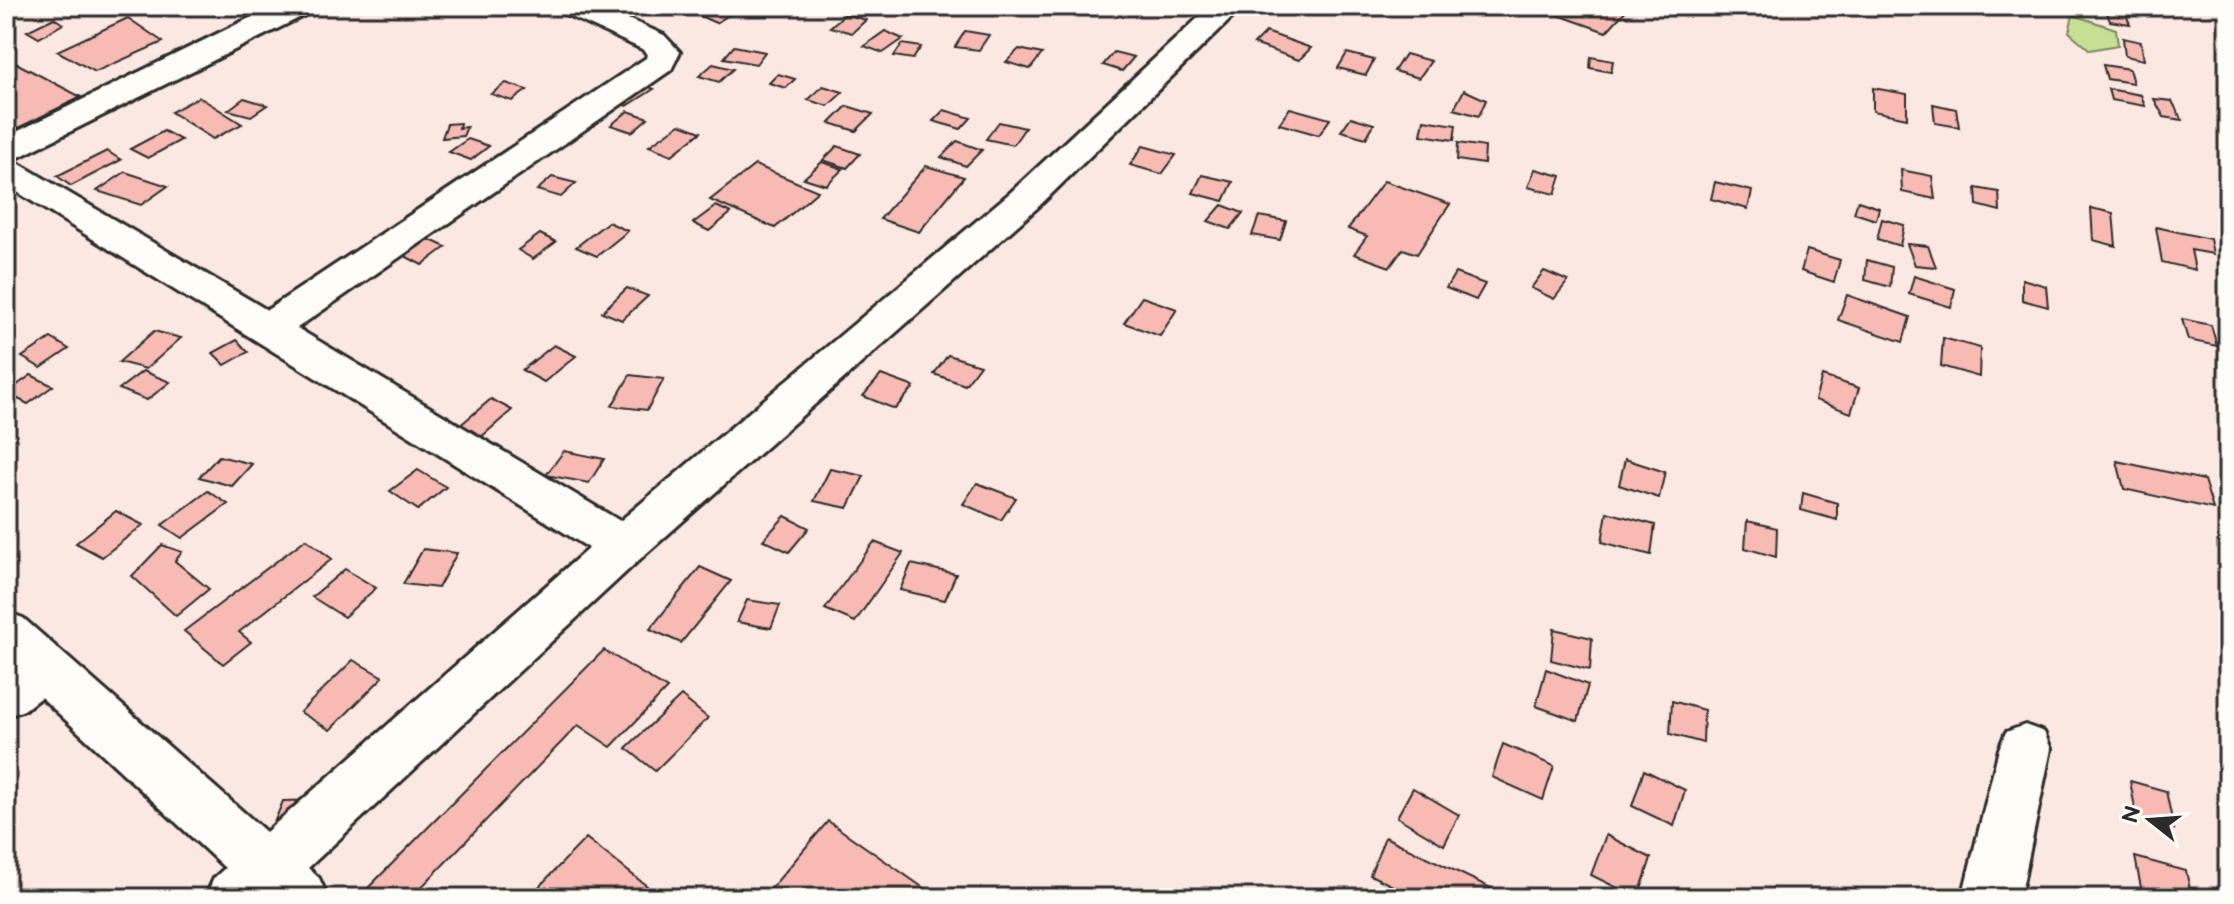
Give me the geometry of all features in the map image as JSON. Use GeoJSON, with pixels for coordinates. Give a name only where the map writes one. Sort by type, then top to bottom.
{"type":"FeatureCollection","features":[{"type":"Feature","properties":{"kind":"street"},"geometry":{"type":"LineString","coordinates":[[6,151],[298,6]]}},
{"type":"Feature","properties":{"kind":"street"},"geometry":{"type":"LineString","coordinates":[[270,327],[660,63],[664,52],[653,42],[574,6]]}},
{"type":"Feature","properties":{"kind":"street"},"geometry":{"type":"LineString","coordinates":[[18,665],[267,888],[623,546],[1024,200],[1229,6]]}},
{"type":"Feature","properties":{"kind":"street"},"geometry":{"type":"LineString","coordinates":[[6,169],[270,327],[623,546]]}},
{"type":"Feature","properties":{"kind":"street"},"geometry":{"type":"LineString","coordinates":[[1991,898],[2025,749]]}},
{"type":"Feature","properties":{"kind":"green space"},"geometry":{"type":"Polygon","coordinates":[[[2073,15],[2116,29],[2118,45],[2090,50],[2069,32],[2073,15]]]}},
{"type":"Feature","properties":{"kind":"building"},"geometry":{"type":"Polygon","coordinates":[[[704,6],[715,6],[732,13],[716,23],[693,13],[704,6]]]}},
{"type":"Feature","properties":{"kind":"building"},"geometry":{"type":"Polygon","coordinates":[[[1533,6],[1630,6],[1606,32],[1533,6]]]}},
{"type":"Feature","properties":{"kind":"building"},"geometry":{"type":"Polygon","coordinates":[[[2105,8],[2125,12],[2130,24],[2110,21],[2105,8]]]}},
{"type":"Feature","properties":{"kind":"building"},"geometry":{"type":"Polygon","coordinates":[[[845,14],[866,20],[852,33],[830,27],[845,14]]]}},
{"type":"Feature","properties":{"kind":"building"},"geometry":{"type":"Polygon","coordinates":[[[54,18],[63,24],[39,38],[27,31],[54,18]]]}},
{"type":"Feature","properties":{"kind":"building"},"geometry":{"type":"Polygon","coordinates":[[[128,18],[163,42],[95,72],[57,51],[128,18]]]}},
{"type":"Feature","properties":{"kind":"building"},"geometry":{"type":"Polygon","coordinates":[[[885,31],[903,39],[883,53],[864,46],[885,31]]]}},
{"type":"Feature","properties":{"kind":"building"},"geometry":{"type":"Polygon","coordinates":[[[965,31],[989,35],[979,50],[955,47],[965,31]]]}},
{"type":"Feature","properties":{"kind":"building"},"geometry":{"type":"Polygon","coordinates":[[[1266,32],[1311,48],[1299,60],[1254,44],[1266,32]]]}},
{"type":"Feature","properties":{"kind":"building"},"geometry":{"type":"Polygon","coordinates":[[[2123,38],[2141,42],[2144,60],[2125,56],[2123,38]]]}},
{"type":"Feature","properties":{"kind":"building"},"geometry":{"type":"Polygon","coordinates":[[[902,44],[921,47],[913,59],[894,56],[902,44]]]}},
{"type":"Feature","properties":{"kind":"building"},"geometry":{"type":"Polygon","coordinates":[[[734,46],[765,52],[756,64],[724,58],[734,46]]]}},
{"type":"Feature","properties":{"kind":"building"},"geometry":{"type":"Polygon","coordinates":[[[1019,49],[1042,54],[1030,69],[1006,62],[1019,49]]]}},
{"type":"Feature","properties":{"kind":"building"},"geometry":{"type":"Polygon","coordinates":[[[1114,52],[1134,57],[1122,71],[1103,65],[1114,52]]]}},
{"type":"Feature","properties":{"kind":"building"},"geometry":{"type":"Polygon","coordinates":[[[1347,53],[1374,60],[1366,75],[1338,68],[1347,53]]]}},
{"type":"Feature","properties":{"kind":"building"},"geometry":{"type":"Polygon","coordinates":[[[1405,54],[1431,61],[1419,78],[1394,71],[1405,54]]]}},
{"type":"Feature","properties":{"kind":"building"},"geometry":{"type":"Polygon","coordinates":[[[1591,57],[1613,61],[1611,72],[1590,68],[1591,57]]]}},
{"type":"Feature","properties":{"kind":"building"},"geometry":{"type":"Polygon","coordinates":[[[16,63],[81,97],[6,134],[6,68],[16,63]]]}},
{"type":"Feature","properties":{"kind":"building"},"geometry":{"type":"Polygon","coordinates":[[[713,64],[733,69],[719,82],[699,76],[713,64]]]}},
{"type":"Feature","properties":{"kind":"building"},"geometry":{"type":"Polygon","coordinates":[[[2103,65],[2129,69],[2133,83],[2107,79],[2103,65]]]}},
{"type":"Feature","properties":{"kind":"building"},"geometry":{"type":"Polygon","coordinates":[[[778,74],[795,79],[786,88],[769,83],[778,74]]]}},
{"type":"Feature","properties":{"kind":"building"},"geometry":{"type":"Polygon","coordinates":[[[506,83],[527,90],[512,101],[491,94],[506,83]]]}},
{"type":"Feature","properties":{"kind":"building"},"geometry":{"type":"Polygon","coordinates":[[[640,83],[654,89],[627,106],[613,100],[640,83]]]}},
{"type":"Feature","properties":{"kind":"building"},"geometry":{"type":"Polygon","coordinates":[[[823,86],[843,92],[828,106],[808,100],[823,86]]]}},
{"type":"Feature","properties":{"kind":"building"},"geometry":{"type":"Polygon","coordinates":[[[1873,88],[1907,94],[1907,118],[1873,111],[1873,88]]]}},
{"type":"Feature","properties":{"kind":"building"},"geometry":{"type":"Polygon","coordinates":[[[2108,89],[2141,95],[2145,106],[2111,100],[2108,89]]]}},
{"type":"Feature","properties":{"kind":"building"},"geometry":{"type":"Polygon","coordinates":[[[1464,90],[1486,100],[1479,116],[1454,109],[1464,90]]]}},
{"type":"Feature","properties":{"kind":"building"},"geometry":{"type":"Polygon","coordinates":[[[199,97],[242,124],[213,139],[171,112],[199,97]]]}},
{"type":"Feature","properties":{"kind":"building"},"geometry":{"type":"Polygon","coordinates":[[[244,98],[267,105],[251,116],[228,110],[244,98]]]}},
{"type":"Feature","properties":{"kind":"building"},"geometry":{"type":"Polygon","coordinates":[[[2154,99],[2172,101],[2182,120],[2164,117],[2154,99]]]}},
{"type":"Feature","properties":{"kind":"building"},"geometry":{"type":"Polygon","coordinates":[[[1933,104],[1956,109],[1959,127],[1935,123],[1933,104]]]}},
{"type":"Feature","properties":{"kind":"building"},"geometry":{"type":"Polygon","coordinates":[[[847,106],[873,114],[856,131],[830,123],[847,106]]]}},
{"type":"Feature","properties":{"kind":"building"},"geometry":{"type":"Polygon","coordinates":[[[1290,108],[1330,119],[1319,135],[1279,124],[1290,108]]]}},
{"type":"Feature","properties":{"kind":"building"},"geometry":{"type":"Polygon","coordinates":[[[944,110],[971,118],[961,129],[933,121],[944,110]]]}},
{"type":"Feature","properties":{"kind":"building"},"geometry":{"type":"Polygon","coordinates":[[[628,111],[648,118],[632,132],[611,125],[628,111]]]}},
{"type":"Feature","properties":{"kind":"building"},"geometry":{"type":"Polygon","coordinates":[[[1351,117],[1374,124],[1366,138],[1341,131],[1351,117]]]}},
{"type":"Feature","properties":{"kind":"building"},"geometry":{"type":"Polygon","coordinates":[[[1424,120],[1456,125],[1454,140],[1421,135],[1424,120]]]}},
{"type":"Feature","properties":{"kind":"building"},"geometry":{"type":"Polygon","coordinates":[[[999,122],[1025,128],[1013,145],[986,139],[999,122]]]}},
{"type":"Feature","properties":{"kind":"building"},"geometry":{"type":"Polygon","coordinates":[[[460,123],[459,128],[467,127],[463,136],[442,138],[447,124],[460,123]]]}},
{"type":"Feature","properties":{"kind":"building"},"geometry":{"type":"Polygon","coordinates":[[[680,124],[701,132],[672,155],[649,146],[680,124]]]}},
{"type":"Feature","properties":{"kind":"building"},"geometry":{"type":"Polygon","coordinates":[[[164,131],[181,140],[148,158],[130,149],[164,131]]]}},
{"type":"Feature","properties":{"kind":"building"},"geometry":{"type":"Polygon","coordinates":[[[468,139],[489,146],[471,160],[449,152],[468,139]]]}},
{"type":"Feature","properties":{"kind":"building"},"geometry":{"type":"Polygon","coordinates":[[[957,141],[982,150],[966,166],[941,157],[957,141]]]}},
{"type":"Feature","properties":{"kind":"building"},"geometry":{"type":"Polygon","coordinates":[[[1458,143],[1485,147],[1484,164],[1457,160],[1458,143]]]}},
{"type":"Feature","properties":{"kind":"building"},"geometry":{"type":"Polygon","coordinates":[[[837,146],[860,154],[847,168],[823,160],[837,146]]]}},
{"type":"Feature","properties":{"kind":"building"},"geometry":{"type":"Polygon","coordinates":[[[1143,146],[1176,155],[1162,174],[1130,165],[1143,146]]]}},
{"type":"Feature","properties":{"kind":"building"},"geometry":{"type":"Polygon","coordinates":[[[107,151],[121,160],[71,186],[57,176],[107,151]]]}},
{"type":"Feature","properties":{"kind":"building"},"geometry":{"type":"Polygon","coordinates":[[[822,162],[843,169],[826,185],[804,178],[822,162]]]}},
{"type":"Feature","properties":{"kind":"building"},"geometry":{"type":"Polygon","coordinates":[[[755,165],[818,191],[775,228],[710,200],[755,165]]]}},
{"type":"Feature","properties":{"kind":"building"},"geometry":{"type":"Polygon","coordinates":[[[926,166],[964,177],[919,232],[880,219],[926,166]]]}},
{"type":"Feature","properties":{"kind":"building"},"geometry":{"type":"Polygon","coordinates":[[[1535,169],[1561,176],[1555,194],[1528,187],[1535,169]]]}},
{"type":"Feature","properties":{"kind":"building"},"geometry":{"type":"Polygon","coordinates":[[[1901,170],[1932,176],[1935,199],[1902,192],[1901,170]]]}},
{"type":"Feature","properties":{"kind":"building"},"geometry":{"type":"Polygon","coordinates":[[[125,172],[168,186],[141,205],[97,191],[125,172]]]}},
{"type":"Feature","properties":{"kind":"building"},"geometry":{"type":"Polygon","coordinates":[[[1202,175],[1233,182],[1224,201],[1193,193],[1202,175]]]}},
{"type":"Feature","properties":{"kind":"building"},"geometry":{"type":"Polygon","coordinates":[[[552,177],[576,183],[561,197],[537,190],[552,177]]]}},
{"type":"Feature","properties":{"kind":"building"},"geometry":{"type":"Polygon","coordinates":[[[1384,181],[1450,204],[1417,254],[1403,249],[1390,267],[1354,254],[1367,236],[1348,229],[1384,181]]]}},
{"type":"Feature","properties":{"kind":"building"},"geometry":{"type":"Polygon","coordinates":[[[1715,182],[1752,191],[1748,209],[1711,199],[1715,182]]]}},
{"type":"Feature","properties":{"kind":"building"},"geometry":{"type":"Polygon","coordinates":[[[1976,188],[1999,192],[2000,211],[1977,205],[1976,188]]]}},
{"type":"Feature","properties":{"kind":"building"},"geometry":{"type":"Polygon","coordinates":[[[1858,201],[1879,208],[1876,220],[1854,213],[1858,201]]]}},
{"type":"Feature","properties":{"kind":"building"},"geometry":{"type":"Polygon","coordinates":[[[1222,205],[1243,213],[1230,229],[1208,221],[1222,205]]]}},
{"type":"Feature","properties":{"kind":"building"},"geometry":{"type":"Polygon","coordinates":[[[716,206],[731,213],[709,231],[693,223],[716,206]]]}},
{"type":"Feature","properties":{"kind":"building"},"geometry":{"type":"Polygon","coordinates":[[[2091,208],[2113,213],[2116,246],[2093,240],[2091,208]]]}},
{"type":"Feature","properties":{"kind":"building"},"geometry":{"type":"Polygon","coordinates":[[[1259,216],[1286,221],[1280,240],[1252,235],[1259,216]]]}},
{"type":"Feature","properties":{"kind":"building"},"geometry":{"type":"Polygon","coordinates":[[[1882,219],[1904,225],[1900,246],[1877,239],[1882,219]]]}},
{"type":"Feature","properties":{"kind":"building"},"geometry":{"type":"Polygon","coordinates":[[[608,222],[628,231],[597,256],[576,247],[608,222]]]}},
{"type":"Feature","properties":{"kind":"building"},"geometry":{"type":"Polygon","coordinates":[[[2156,227],[2210,239],[2213,254],[2191,250],[2195,270],[2162,262],[2156,227]]]}},
{"type":"Feature","properties":{"kind":"building"},"geometry":{"type":"Polygon","coordinates":[[[540,234],[556,242],[533,259],[518,250],[540,234]]]}},
{"type":"Feature","properties":{"kind":"building"},"geometry":{"type":"Polygon","coordinates":[[[428,239],[446,247],[422,265],[405,256],[428,239]]]}},
{"type":"Feature","properties":{"kind":"building"},"geometry":{"type":"Polygon","coordinates":[[[1907,244],[1928,246],[1936,267],[1915,265],[1907,244]]]}},
{"type":"Feature","properties":{"kind":"building"},"geometry":{"type":"Polygon","coordinates":[[[1807,250],[1840,260],[1834,282],[1801,271],[1807,250]]]}},
{"type":"Feature","properties":{"kind":"building"},"geometry":{"type":"Polygon","coordinates":[[[1867,260],[1892,267],[1890,287],[1865,280],[1867,260]]]}},
{"type":"Feature","properties":{"kind":"building"},"geometry":{"type":"Polygon","coordinates":[[[1544,271],[1568,281],[1554,299],[1531,288],[1544,271]]]}},
{"type":"Feature","properties":{"kind":"building"},"geometry":{"type":"Polygon","coordinates":[[[1455,273],[1485,284],[1476,300],[1446,288],[1455,273]]]}},
{"type":"Feature","properties":{"kind":"building"},"geometry":{"type":"Polygon","coordinates":[[[1914,276],[1955,289],[1951,307],[1909,294],[1914,276]]]}},
{"type":"Feature","properties":{"kind":"building"},"geometry":{"type":"Polygon","coordinates":[[[2022,279],[2046,286],[2048,307],[2022,300],[2022,279]]]}},
{"type":"Feature","properties":{"kind":"building"},"geometry":{"type":"Polygon","coordinates":[[[627,288],[648,296],[622,320],[602,312],[627,288]]]}},
{"type":"Feature","properties":{"kind":"building"},"geometry":{"type":"Polygon","coordinates":[[[1847,295],[1910,317],[1903,342],[1838,320],[1847,295]]]}},
{"type":"Feature","properties":{"kind":"building"},"geometry":{"type":"Polygon","coordinates":[[[1142,297],[1177,309],[1160,336],[1124,323],[1142,297]]]}},
{"type":"Feature","properties":{"kind":"building"},"geometry":{"type":"Polygon","coordinates":[[[2182,319],[2211,325],[2217,346],[2188,340],[2182,319]]]}},
{"type":"Feature","properties":{"kind":"building"},"geometry":{"type":"Polygon","coordinates":[[[154,331],[181,338],[146,369],[119,362],[154,331]]]}},
{"type":"Feature","properties":{"kind":"building"},"geometry":{"type":"Polygon","coordinates":[[[51,338],[69,349],[41,368],[22,357],[51,338]]]}},
{"type":"Feature","properties":{"kind":"building"},"geometry":{"type":"Polygon","coordinates":[[[1943,338],[1980,348],[1979,377],[1941,366],[1943,338]]]}},
{"type":"Feature","properties":{"kind":"building"},"geometry":{"type":"Polygon","coordinates":[[[237,340],[248,352],[225,365],[213,353],[237,340]]]}},
{"type":"Feature","properties":{"kind":"building"},"geometry":{"type":"Polygon","coordinates":[[[554,345],[576,356],[544,382],[522,370],[554,345]]]}},
{"type":"Feature","properties":{"kind":"building"},"geometry":{"type":"Polygon","coordinates":[[[948,355],[980,365],[965,385],[934,374],[948,355]]]}},
{"type":"Feature","properties":{"kind":"building"},"geometry":{"type":"Polygon","coordinates":[[[143,371],[170,382],[147,400],[119,389],[143,371]]]}},
{"type":"Feature","properties":{"kind":"building"},"geometry":{"type":"Polygon","coordinates":[[[31,375],[53,386],[28,404],[6,393],[31,375]]]}},
{"type":"Feature","properties":{"kind":"building"},"geometry":{"type":"Polygon","coordinates":[[[630,375],[664,379],[647,410],[612,406],[630,375]]]}},
{"type":"Feature","properties":{"kind":"building"},"geometry":{"type":"Polygon","coordinates":[[[881,375],[914,387],[895,409],[863,396],[881,375]]]}},
{"type":"Feature","properties":{"kind":"building"},"geometry":{"type":"Polygon","coordinates":[[[1822,376],[1859,388],[1851,413],[1815,400],[1822,376]]]}},
{"type":"Feature","properties":{"kind":"building"},"geometry":{"type":"Polygon","coordinates":[[[491,399],[512,410],[479,439],[458,427],[491,399]]]}},
{"type":"Feature","properties":{"kind":"building"},"geometry":{"type":"Polygon","coordinates":[[[564,451],[604,459],[589,483],[546,475],[564,451]]]}},
{"type":"Feature","properties":{"kind":"building"},"geometry":{"type":"Polygon","coordinates":[[[219,456],[252,464],[232,486],[199,477],[219,456]]]}},
{"type":"Feature","properties":{"kind":"building"},"geometry":{"type":"Polygon","coordinates":[[[1625,459],[1665,472],[1659,498],[1619,485],[1625,459]]]}},
{"type":"Feature","properties":{"kind":"building"},"geometry":{"type":"Polygon","coordinates":[[[2117,461],[2204,480],[2213,509],[2124,489],[2117,461]]]}},
{"type":"Feature","properties":{"kind":"building"},"geometry":{"type":"Polygon","coordinates":[[[830,469],[864,476],[848,508],[814,501],[830,469]]]}},
{"type":"Feature","properties":{"kind":"building"},"geometry":{"type":"Polygon","coordinates":[[[418,470],[446,487],[418,510],[390,491],[418,470]]]}},
{"type":"Feature","properties":{"kind":"building"},"geometry":{"type":"Polygon","coordinates":[[[977,483],[1016,498],[1001,520],[963,504],[977,483]]]}},
{"type":"Feature","properties":{"kind":"building"},"geometry":{"type":"Polygon","coordinates":[[[208,491],[228,504],[182,538],[162,525],[208,491]]]}},
{"type":"Feature","properties":{"kind":"building"},"geometry":{"type":"Polygon","coordinates":[[[1803,493],[1837,503],[1837,520],[1801,510],[1803,493]]]}},
{"type":"Feature","properties":{"kind":"building"},"geometry":{"type":"Polygon","coordinates":[[[116,511],[143,525],[102,557],[76,543],[116,511]]]}},
{"type":"Feature","properties":{"kind":"building"},"geometry":{"type":"Polygon","coordinates":[[[1607,512],[1655,525],[1651,555],[1602,542],[1607,512]]]}},
{"type":"Feature","properties":{"kind":"building"},"geometry":{"type":"Polygon","coordinates":[[[785,516],[809,528],[789,552],[763,540],[785,516]]]}},
{"type":"Feature","properties":{"kind":"building"},"geometry":{"type":"Polygon","coordinates":[[[1747,521],[1777,528],[1776,557],[1745,548],[1747,521]]]}},
{"type":"Feature","properties":{"kind":"building"},"geometry":{"type":"Polygon","coordinates":[[[306,539],[332,559],[239,632],[251,642],[223,664],[184,631],[306,539]]]}},
{"type":"Feature","properties":{"kind":"building"},"geometry":{"type":"Polygon","coordinates":[[[874,542],[903,553],[855,622],[825,609],[874,542]]]}},
{"type":"Feature","properties":{"kind":"building"},"geometry":{"type":"Polygon","coordinates":[[[162,545],[182,552],[175,561],[209,589],[176,616],[132,576],[162,545]]]}},
{"type":"Feature","properties":{"kind":"building"},"geometry":{"type":"Polygon","coordinates":[[[423,549],[457,553],[438,588],[403,584],[423,549]]]}},
{"type":"Feature","properties":{"kind":"building"},"geometry":{"type":"Polygon","coordinates":[[[911,564],[956,574],[945,600],[900,590],[911,564]]]}},
{"type":"Feature","properties":{"kind":"building"},"geometry":{"type":"Polygon","coordinates":[[[700,567],[731,581],[681,643],[650,629],[700,567]]]}},
{"type":"Feature","properties":{"kind":"building"},"geometry":{"type":"Polygon","coordinates":[[[345,569],[376,588],[344,617],[312,597],[345,569]]]}},
{"type":"Feature","properties":{"kind":"building"},"geometry":{"type":"Polygon","coordinates":[[[747,600],[780,605],[771,628],[737,622],[747,600]]]}},
{"type":"Feature","properties":{"kind":"building"},"geometry":{"type":"Polygon","coordinates":[[[1554,629],[1592,638],[1590,670],[1551,660],[1554,629]]]}},
{"type":"Feature","properties":{"kind":"building"},"geometry":{"type":"Polygon","coordinates":[[[604,650],[667,689],[611,747],[578,725],[411,898],[377,898],[366,890],[604,650]]]}},
{"type":"Feature","properties":{"kind":"building"},"geometry":{"type":"Polygon","coordinates":[[[353,660],[383,677],[330,730],[300,712],[353,660]]]}},
{"type":"Feature","properties":{"kind":"building"},"geometry":{"type":"Polygon","coordinates":[[[1546,669],[1588,685],[1578,721],[1536,706],[1546,669]]]}},
{"type":"Feature","properties":{"kind":"building"},"geometry":{"type":"Polygon","coordinates":[[[681,696],[708,718],[655,771],[626,748],[681,696]]]}},
{"type":"Feature","properties":{"kind":"building"},"geometry":{"type":"Polygon","coordinates":[[[1672,701],[1704,710],[1703,743],[1670,734],[1672,701]]]}},
{"type":"Feature","properties":{"kind":"building"},"geometry":{"type":"Polygon","coordinates":[[[1503,744],[1554,766],[1543,800],[1492,777],[1503,744]]]}},
{"type":"Feature","properties":{"kind":"building"},"geometry":{"type":"Polygon","coordinates":[[[1644,770],[1685,790],[1674,826],[1632,806],[1644,770]]]}},
{"type":"Feature","properties":{"kind":"building"},"geometry":{"type":"Polygon","coordinates":[[[2130,781],[2166,791],[2174,829],[2137,819],[2130,781]]]}},
{"type":"Feature","properties":{"kind":"building"},"geometry":{"type":"Polygon","coordinates":[[[1413,788],[1459,815],[1444,845],[1397,817],[1413,788]]]}},
{"type":"Feature","properties":{"kind":"building"},"geometry":{"type":"Polygon","coordinates":[[[320,800],[271,830],[283,801],[320,800]]]}},
{"type":"Feature","properties":{"kind":"building"},"geometry":{"type":"Polygon","coordinates":[[[828,821],[938,898],[763,898],[828,821]]]}},
{"type":"Feature","properties":{"kind":"building"},"geometry":{"type":"Polygon","coordinates":[[[1606,835],[1651,858],[1638,898],[1591,875],[1606,835]]]}},
{"type":"Feature","properties":{"kind":"building"},"geometry":{"type":"Polygon","coordinates":[[[1385,837],[1491,888],[1488,898],[1418,898],[1370,875],[1385,837]]]}},
{"type":"Feature","properties":{"kind":"building"},"geometry":{"type":"Polygon","coordinates":[[[586,838],[662,898],[528,898],[586,838]]]}},
{"type":"Feature","properties":{"kind":"building"},"geometry":{"type":"Polygon","coordinates":[[[2135,857],[2186,871],[2192,898],[2161,898],[2142,893],[2135,857]]]}}]}
